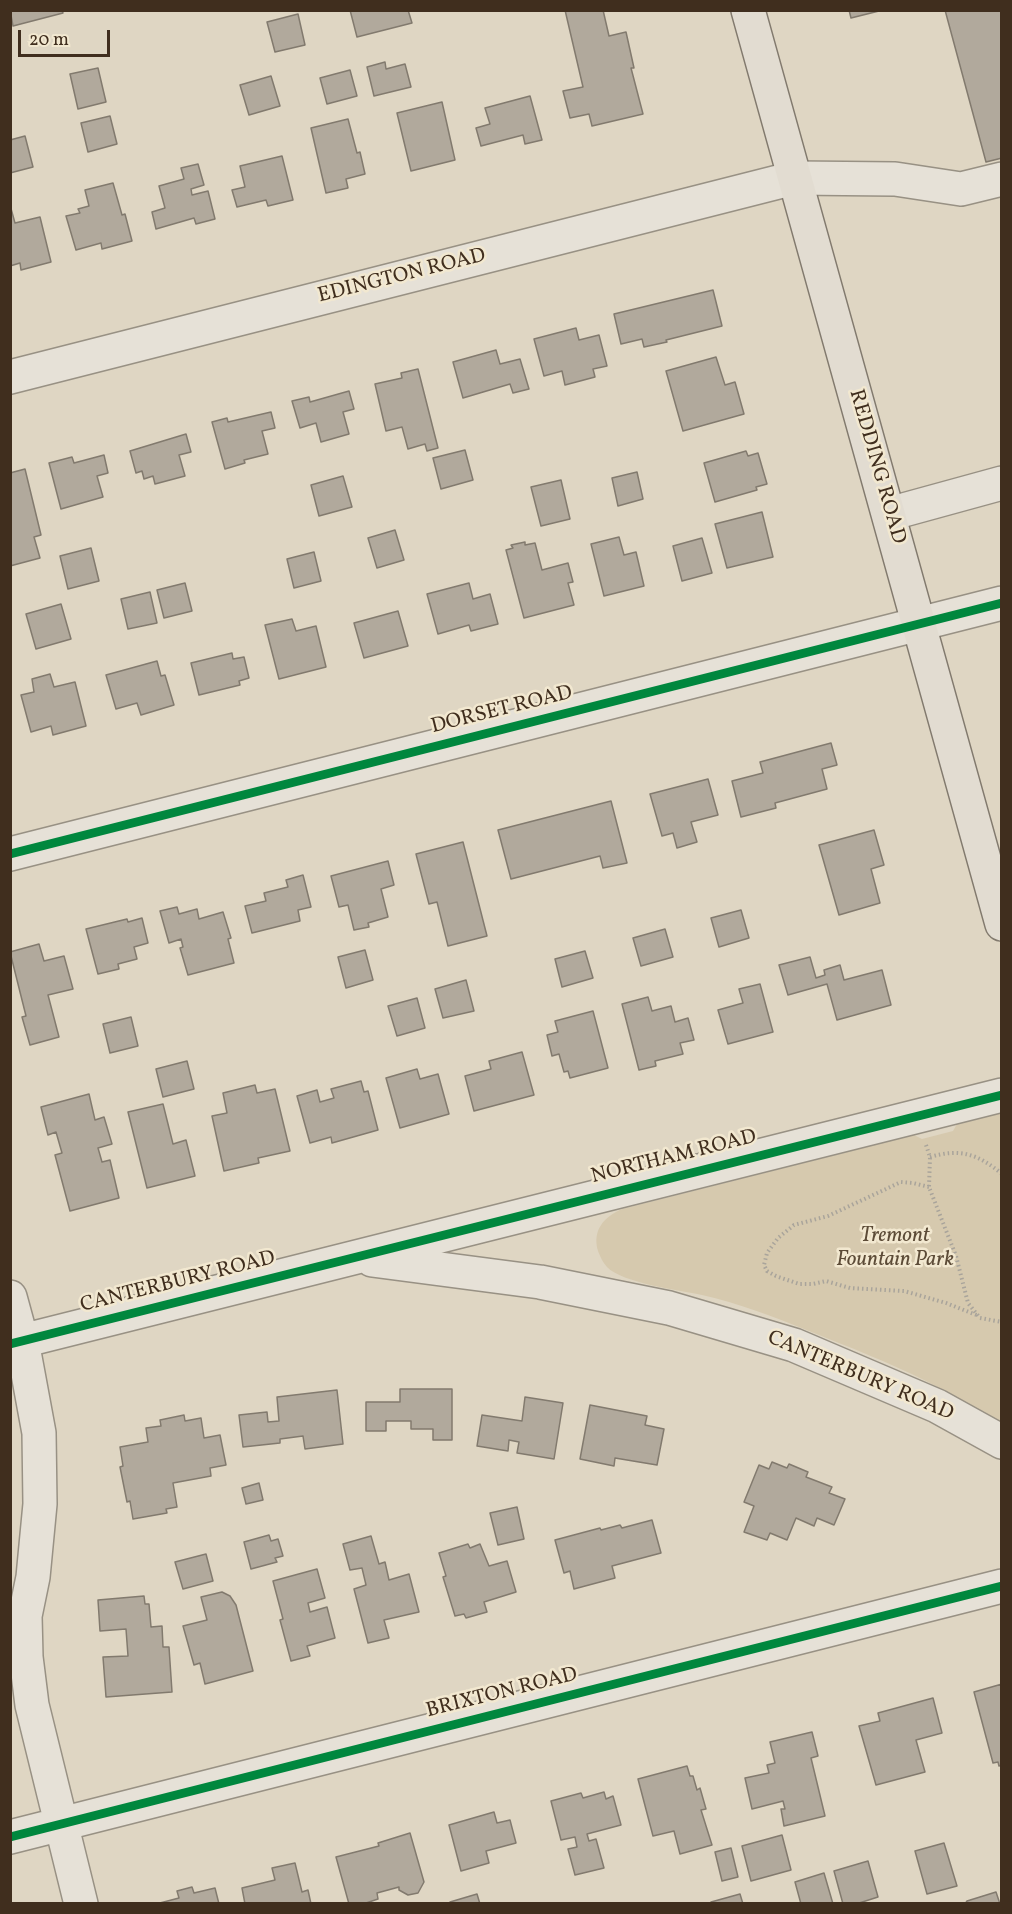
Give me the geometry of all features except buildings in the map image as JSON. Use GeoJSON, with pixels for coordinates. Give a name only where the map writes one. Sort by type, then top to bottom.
{"type":"FeatureCollection","features":[{"type":"Feature","properties":{"kind":"main road","name":"REDDING ROAD"},"geometry":{"type":"LineString","coordinates":[[748,10],[1002,924]]}},
{"type":"Feature","properties":{"kind":"street","name":"EDINGTON ROAD"},"geometry":{"type":"LineString","coordinates":[[10,376],[795,178],[894,180],[960,189],[1002,179]]}},
{"type":"Feature","properties":{"kind":"street"},"geometry":{"type":"LineString","coordinates":[[889,514],[1002,483]]}},
{"type":"Feature","properties":{"kind":"street","name":"DORSET ROAD"},"geometry":{"type":"LineString","coordinates":[[10,854],[1002,603]]}},
{"type":"Feature","properties":{"kind":"street","name":"NORTHAM ROAD"},"geometry":{"type":"LineString","coordinates":[[355,1258],[1002,1095]]}},
{"type":"Feature","properties":{"kind":"street","name":"CANTERBURY ROAD"},"geometry":{"type":"LineString","coordinates":[[16,1343],[355,1258],[540,1282],[669,1308],[794,1345],[937,1406],[1002,1442]]}},
{"type":"Feature","properties":{"kind":"street"},"geometry":{"type":"LineString","coordinates":[[10,1297],[16,1343],[39,1433],[40,1504],[33,1578],[25,1616],[26,1657],[32,1705],[81,1904]]}},
{"type":"Feature","properties":{"kind":"street","name":"BRIXTON ROAD"},"geometry":{"type":"LineString","coordinates":[[10,1837],[1002,1586]]}},
{"type":"Feature","properties":{"kind":"path"},"geometry":{"type":"LineString","coordinates":[[979,1316],[968,1304],[956,1256],[929,1187],[930,1157],[957,1152],[976,1156],[1002,1174]]}},
{"type":"Feature","properties":{"kind":"path"},"geometry":{"type":"LineString","coordinates":[[929,1187],[901,1182],[828,1216],[794,1225],[778,1238],[767,1253],[764,1259],[767,1272],[799,1284],[826,1281],[850,1288],[904,1291],[946,1303],[989,1321],[1002,1322]]}},
{"type":"Feature","properties":{"kind":"green space","name":"Tremont Fountain Park"},"geometry":{"type":"Polygon","coordinates":[[[1001,1110],[1001,1423],[912,1374],[783,1321],[715,1298],[638,1282],[614,1273],[607,1267],[598,1251],[597,1237],[601,1225],[622,1209],[914,1135],[922,1139],[953,1131],[958,1122],[1001,1110]]]}},
{"type":"Feature","properties":{"kind":"cycle path"},"geometry":{"type":"LineString","coordinates":[[10,854],[1002,603]]}},
{"type":"Feature","properties":{"kind":"cycle path"},"geometry":{"type":"LineString","coordinates":[[10,1344],[1002,1095]]}},
{"type":"Feature","properties":{"kind":"cycle path"},"geometry":{"type":"LineString","coordinates":[[10,1837],[1002,1586]]}}]}
